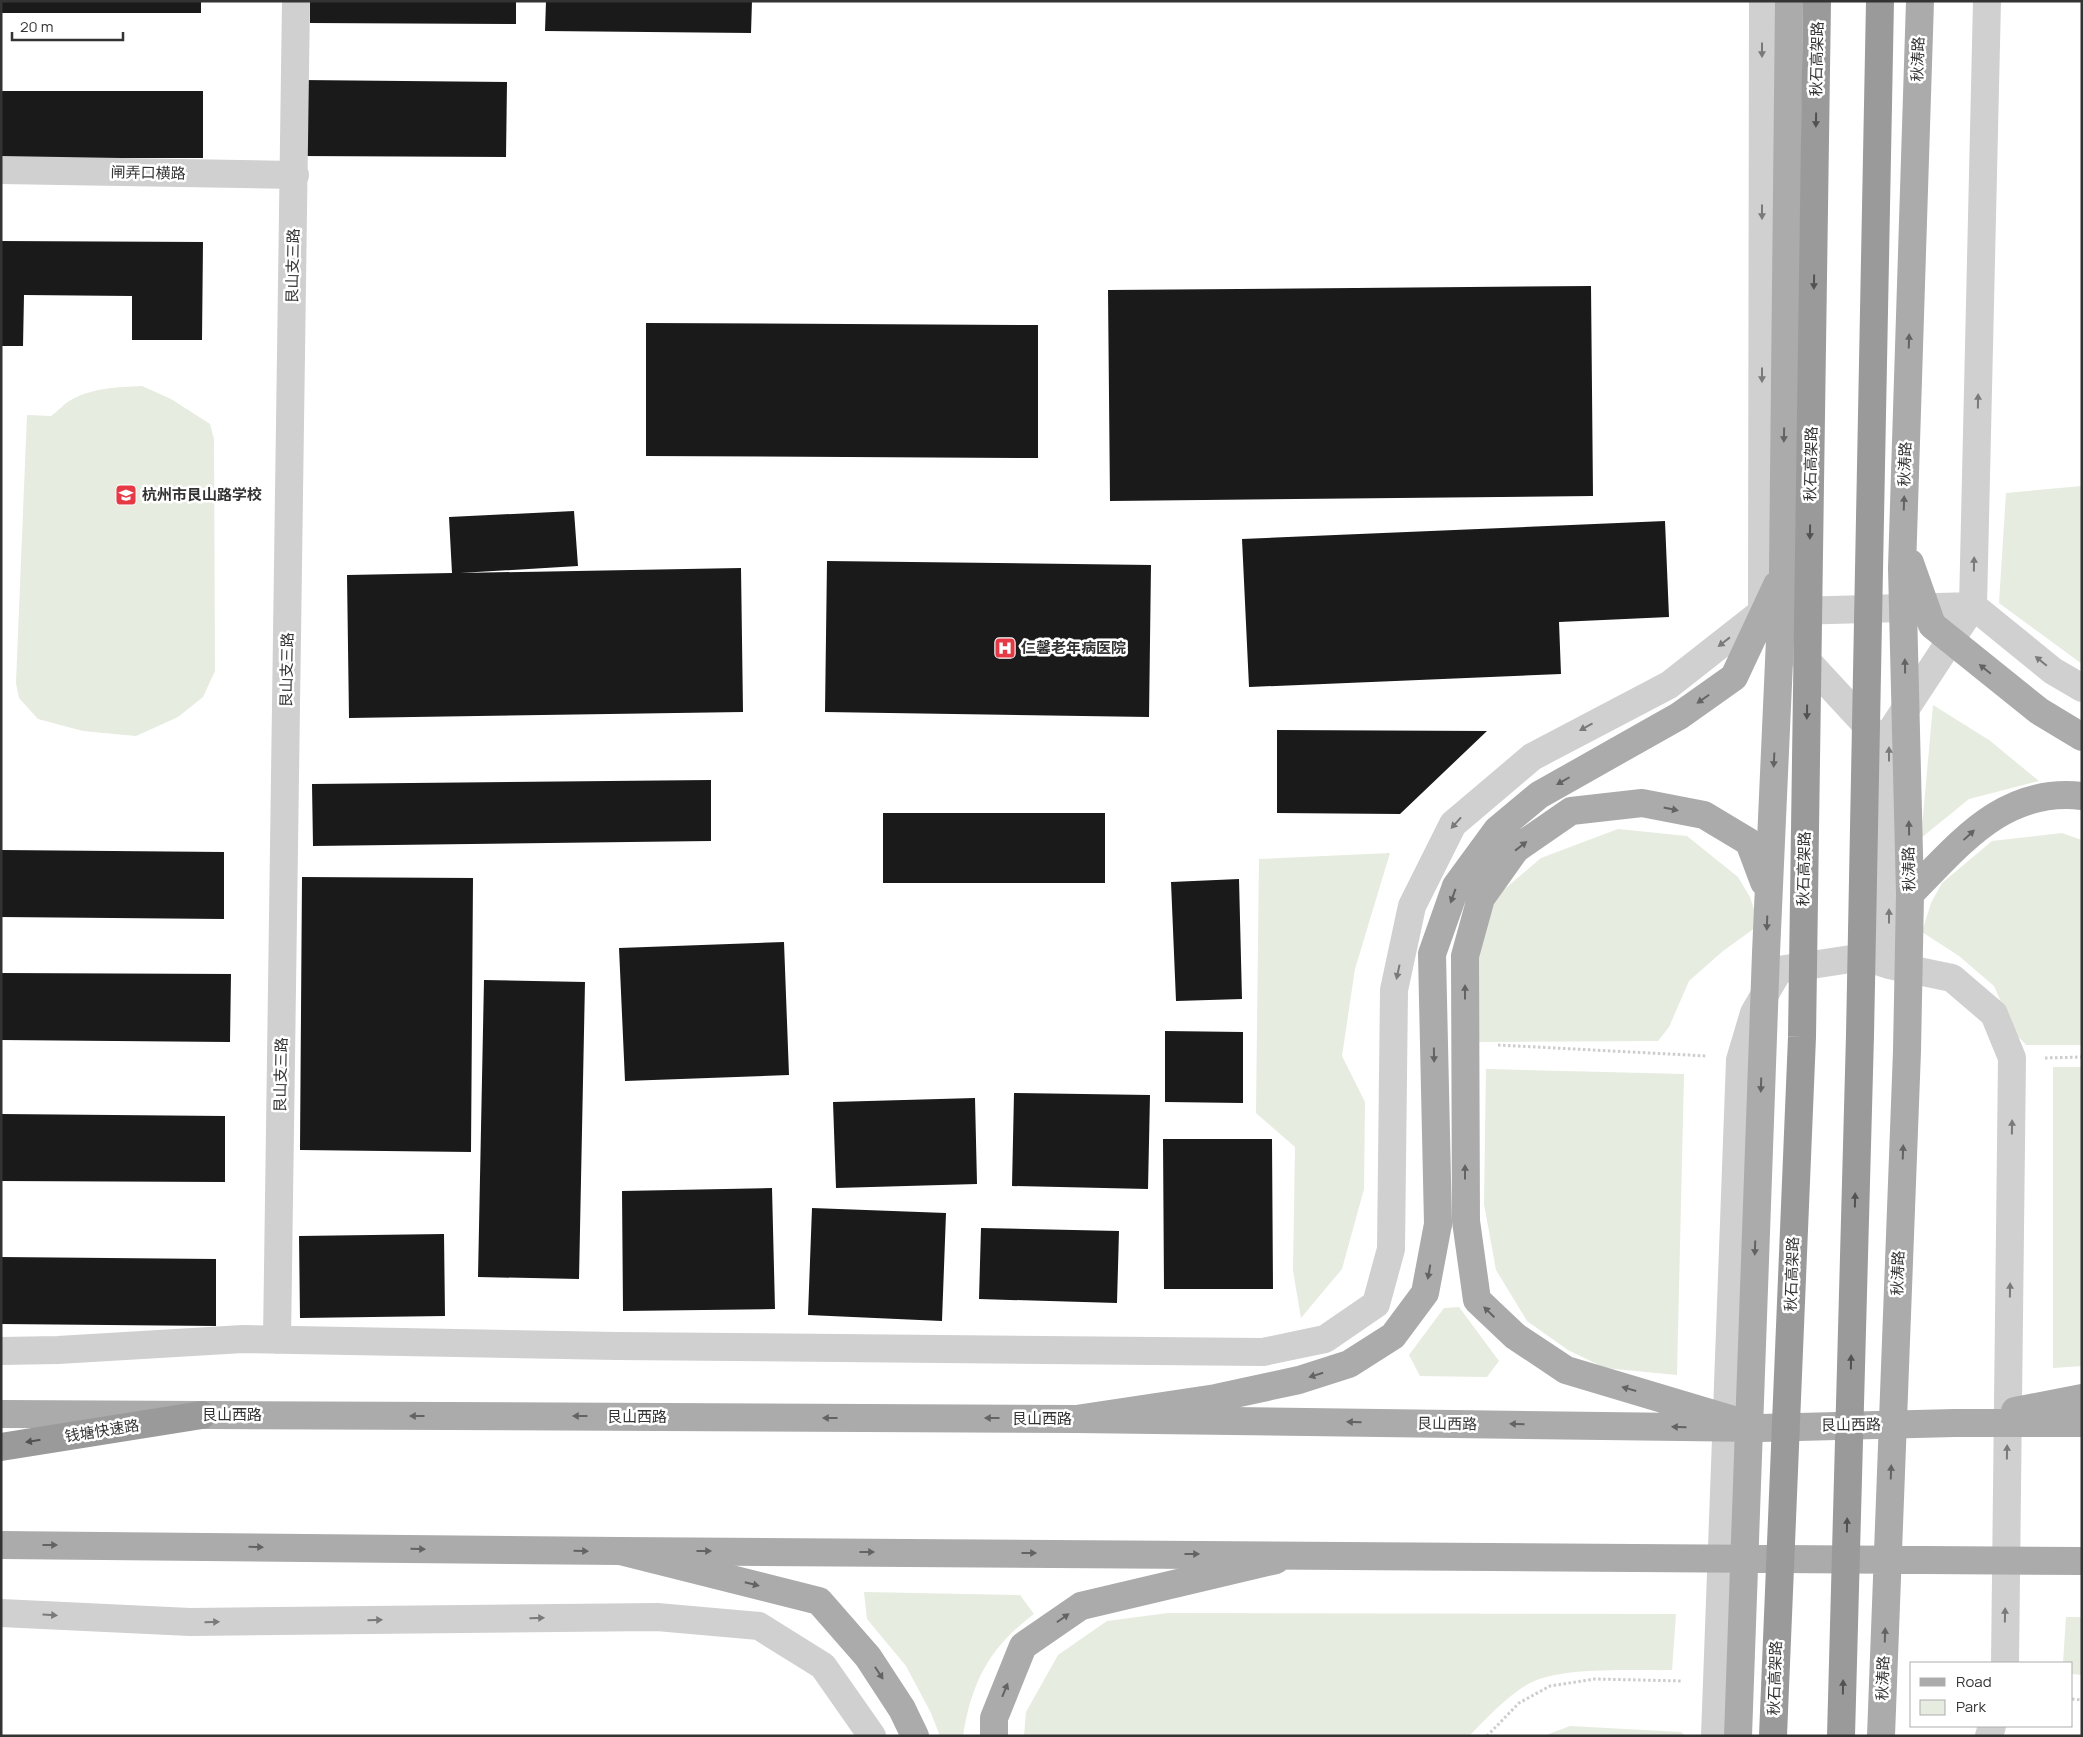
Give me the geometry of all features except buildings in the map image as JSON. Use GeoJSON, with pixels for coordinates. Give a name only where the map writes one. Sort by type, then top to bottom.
{"type":"FeatureCollection","features":[{"type":"Feature","properties":{"kind":"highway","name":"秋石高架路"},"geometry":{"type":"LineString","coordinates":[[1773,1736],[1802,1037],[1817,1]]}},
{"type":"Feature","properties":{"kind":"highway"},"geometry":{"type":"LineString","coordinates":[[1841,1736],[1860,1035],[1880,1]]}},
{"type":"Feature","properties":{"kind":"highway","name":"钱塘快速路"},"geometry":{"type":"LineString","coordinates":[[1,1446],[202,1414]]}},
{"type":"Feature","properties":{"kind":"main road"},"geometry":{"type":"LineString","coordinates":[[1738,1736],[1768,892],[1783,572],[1789,1]]}},
{"type":"Feature","properties":{"kind":"main road","name":"秋涛路"},"geometry":{"type":"LineString","coordinates":[[1881,1736],[1907,1051],[1910,894],[1903,542],[1920,1]]}},
{"type":"Feature","properties":{"kind":"main road"},"geometry":{"type":"LineString","coordinates":[[1903,542],[1932,624],[2039,711],[2082,738]]}},
{"type":"Feature","properties":{"kind":"main road"},"geometry":{"type":"LineString","coordinates":[[1076,1419],[1216,1398],[1299,1380],[1349,1364],[1393,1336],[1426,1293],[1438,1224],[1432,954],[1456,886],[1497,830],[1539,795],[1679,716],[1734,677],[1783,572]]}},
{"type":"Feature","properties":{"kind":"main road"},"geometry":{"type":"LineString","coordinates":[[1910,894],[1973,831],[2015,804],[2062,794],[2082,796]]}},
{"type":"Feature","properties":{"kind":"main road"},"geometry":{"type":"LineString","coordinates":[[1760,1428],[1566,1370],[1515,1336],[1477,1300],[1466,1221],[1465,956],[1481,898],[1516,848],[1571,811],[1642,803],[1704,815],[1749,842],[1768,892]]}},
{"type":"Feature","properties":{"kind":"main road"},"geometry":{"type":"LineString","coordinates":[[1955,1423],[2082,1398]]}},
{"type":"Feature","properties":{"kind":"main road","name":"艮山西路"},"geometry":{"type":"LineString","coordinates":[[1,1414],[1076,1419],[1760,1428],[1955,1423],[2082,1423]]}},
{"type":"Feature","properties":{"kind":"main road"},"geometry":{"type":"LineString","coordinates":[[1,1545],[2082,1561]]}},
{"type":"Feature","properties":{"kind":"main road"},"geometry":{"type":"LineString","coordinates":[[620,1551],[819,1601],[868,1657],[902,1709],[915,1736]]}},
{"type":"Feature","properties":{"kind":"main road"},"geometry":{"type":"LineString","coordinates":[[994,1736],[994,1718],[1023,1646],[1081,1606],[1301,1555]]}},
{"type":"Feature","properties":{"kind":"street","name":"艮山支三路"},"geometry":{"type":"LineString","coordinates":[[277,1340],[296,1]]}},
{"type":"Feature","properties":{"kind":"street"},"geometry":{"type":"LineString","coordinates":[[1762,1],[1762,612],[1870,728],[1876,961]]}},
{"type":"Feature","properties":{"kind":"street"},"geometry":{"type":"LineString","coordinates":[[1876,961],[1889,734],[1973,606],[1987,1]]}},
{"type":"Feature","properties":{"kind":"street","name":"闸弄口横路"},"geometry":{"type":"LineString","coordinates":[[1,170],[295,176]]}},
{"type":"Feature","properties":{"kind":"street"},"geometry":{"type":"LineString","coordinates":[[1,1351],[58,1350],[243,1339],[646,1346],[1263,1352],[1325,1339],[1376,1304],[1391,1249],[1394,990],[1412,906],[1453,824],[1532,756],[1669,685],[1762,612],[1973,606],[2052,671],[2082,688]]}},
{"type":"Feature","properties":{"kind":"street"},"geometry":{"type":"LineString","coordinates":[[1715,1736],[1740,1060],[1754,1013],[1779,970],[1876,961],[1952,978],[1994,1014],[2012,1058],[2005,1662]]}},
{"type":"Feature","properties":{"kind":"street"},"geometry":{"type":"LineString","coordinates":[[1,1613],[190,1622],[657,1617],[759,1626],[824,1666],[872,1736]]}},
{"type":"Feature","properties":{"kind":"path"},"geometry":{"type":"LineString","coordinates":[[1491,1045],[1709,1056],[1740,1060]]}},
{"type":"Feature","properties":{"kind":"path"},"geometry":{"type":"LineString","coordinates":[[1487,1736],[1519,1704],[1550,1686],[1595,1679],[1690,1681]]}},
{"type":"Feature","properties":{"kind":"green space"},"geometry":{"type":"Polygon","coordinates":[[[142,386],[171,399],[210,424],[214,439],[215,671],[203,697],[178,717],[136,736],[83,731],[38,719],[19,698],[16,683],[27,415],[51,416],[69,401],[86,393],[142,386]]]}},
{"type":"Feature","properties":{"kind":"green space"},"geometry":{"type":"Polygon","coordinates":[[[2082,486],[2082,664],[1999,603],[2006,493],[2082,486]]]}},
{"type":"Feature","properties":{"kind":"green space"},"geometry":{"type":"Polygon","coordinates":[[[1933,705],[1989,740],[2039,781],[1969,799],[1921,838],[1933,705]]]}},
{"type":"Feature","properties":{"kind":"green space"},"geometry":{"type":"Polygon","coordinates":[[[1618,829],[1687,836],[1738,877],[1750,897],[1759,925],[1723,951],[1689,981],[1669,1027],[1658,1041],[1468,1042],[1467,961],[1493,899],[1541,858],[1618,829]]]}},
{"type":"Feature","properties":{"kind":"green space"},"geometry":{"type":"Polygon","coordinates":[[[2062,833],[2082,840],[2082,1045],[2026,1045],[2014,1032],[1994,986],[1959,956],[1922,932],[1931,903],[1942,883],[1992,841],[2062,833]]]}},
{"type":"Feature","properties":{"kind":"green space"},"geometry":{"type":"Polygon","coordinates":[[[1390,853],[1355,969],[1342,1056],[1365,1102],[1364,1189],[1342,1269],[1301,1318],[1293,1271],[1295,1147],[1256,1113],[1259,859],[1390,853]]]}},
{"type":"Feature","properties":{"kind":"green space"},"geometry":{"type":"Polygon","coordinates":[[[2053,1067],[2082,1067],[2082,1366],[2053,1368],[2053,1067]]]}},
{"type":"Feature","properties":{"kind":"green space"},"geometry":{"type":"Polygon","coordinates":[[[1486,1069],[1684,1074],[1677,1375],[1605,1368],[1568,1350],[1527,1321],[1496,1270],[1484,1204],[1486,1069]]]}},
{"type":"Feature","properties":{"kind":"green space"},"geometry":{"type":"Polygon","coordinates":[[[1459,1307],[1499,1361],[1487,1377],[1420,1376],[1409,1355],[1444,1308],[1459,1307]]]}},
{"type":"Feature","properties":{"kind":"green space"},"geometry":{"type":"Polygon","coordinates":[[[864,1592],[1020,1595],[1034,1614],[1005,1640],[985,1667],[972,1699],[963,1736],[940,1736],[931,1713],[906,1666],[867,1619],[864,1592]]]}},
{"type":"Feature","properties":{"kind":"green space"},"geometry":{"type":"Polygon","coordinates":[[[1168,1613],[1676,1614],[1672,1670],[1600,1670],[1561,1674],[1544,1678],[1530,1683],[1514,1694],[1469,1736],[1024,1736],[1026,1712],[1058,1655],[1107,1621],[1168,1613]]]}},
{"type":"Feature","properties":{"kind":"green space"},"geometry":{"type":"Polygon","coordinates":[[[2066,1617],[2082,1617],[2082,1675],[2073,1674],[2073,1662],[2063,1662],[2066,1617]]]}},
{"type":"Feature","properties":{"kind":"green space"},"geometry":{"type":"Polygon","coordinates":[[[1570,1726],[1681,1732],[1685,1736],[1544,1736],[1570,1726]]]}},
{"type":"Feature","properties":{"kind":"place","name":"杭州市艮山路学校"},"geometry":{"type":"Point","coordinates":[126,495]}},
{"type":"Feature","properties":{"kind":"place","name":"仁馨老年病医院"},"geometry":{"type":"Point","coordinates":[1005,648]}}]}
